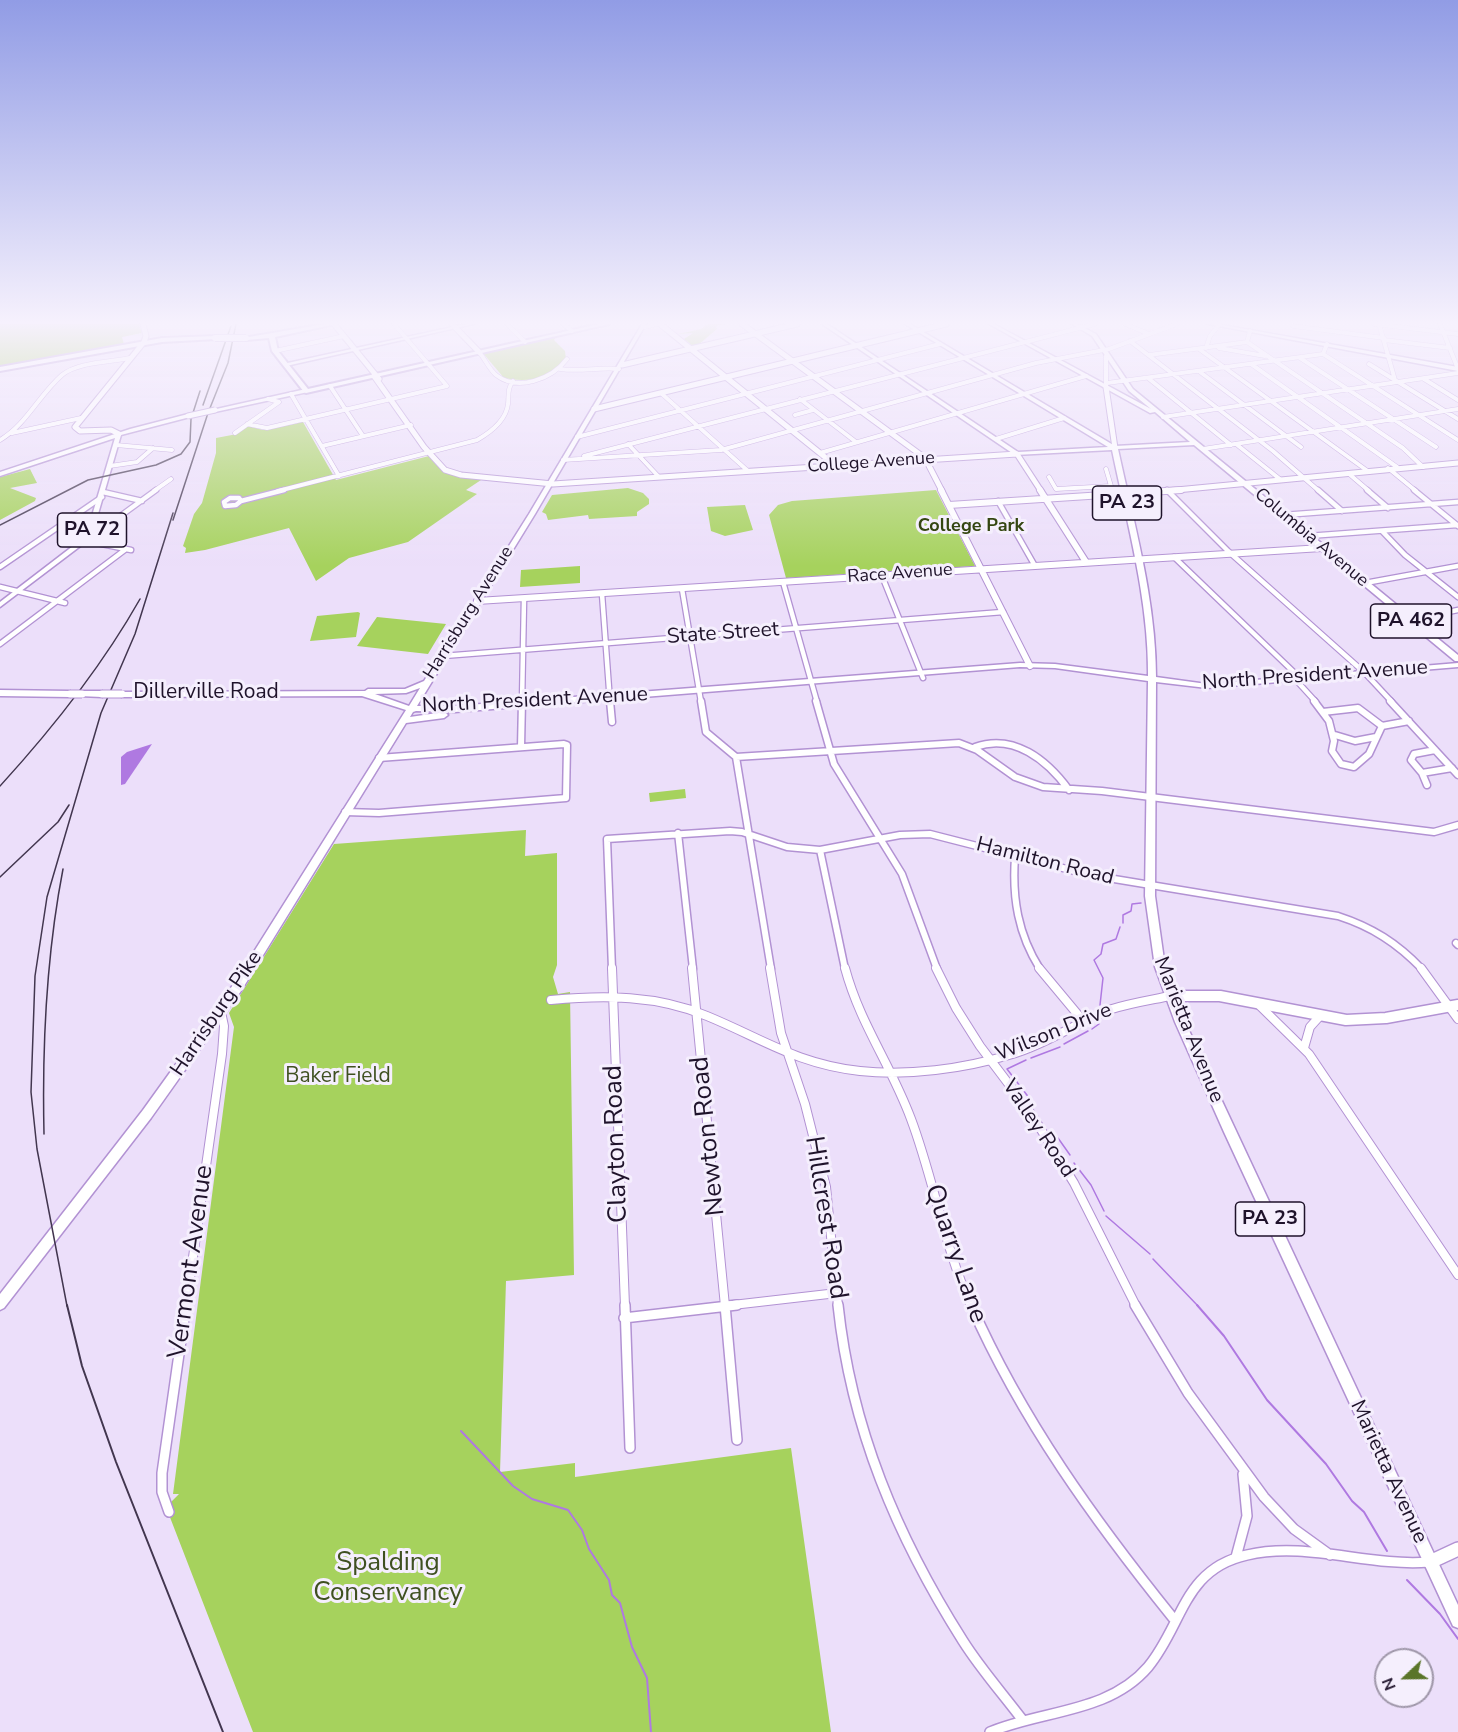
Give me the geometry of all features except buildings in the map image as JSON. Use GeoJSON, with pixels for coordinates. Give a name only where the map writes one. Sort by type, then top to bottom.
{"type":"FeatureCollection","features":[{"type":"Feature","properties":{"kind":"main road"},"geometry":{"type":"LineString","coordinates":[[92,405],[75,427],[77,431],[111,430],[119,434]]}},
{"type":"Feature","properties":{"kind":"main road"},"geometry":{"type":"LineString","coordinates":[[0,474],[119,434],[239,405]]}},
{"type":"Feature","properties":{"kind":"main road","name":"College Avenue"},"geometry":{"type":"LineString","coordinates":[[395,405],[441,466],[454,474],[548,484],[1194,443]]}},
{"type":"Feature","properties":{"kind":"main road","name":"Harrisburg Avenue"},"geometry":{"type":"LineString","coordinates":[[410,708],[597,405]]}},
{"type":"Feature","properties":{"kind":"main road"},"geometry":{"type":"LineString","coordinates":[[594,409],[613,405]]}},
{"type":"Feature","properties":{"kind":"main road"},"geometry":{"type":"LineString","coordinates":[[761,405],[836,466]]}},
{"type":"Feature","properties":{"kind":"main road"},"geometry":{"type":"LineString","coordinates":[[853,405],[926,460],[1030,666]]}},
{"type":"Feature","properties":{"kind":"main road"},"geometry":{"type":"LineString","coordinates":[[945,405],[1017,454],[1086,562]]}},
{"type":"Feature","properties":{"kind":"main road"},"geometry":{"type":"LineString","coordinates":[[1042,405],[1115,448]]}},
{"type":"Feature","properties":{"kind":"main road","name":"Marietta Avenue"},"geometry":{"type":"LineString","coordinates":[[1110,405],[1115,448],[1126,494],[1150,635],[1152,680],[1150,885],[1155,946],[1170,996],[1223,1118],[1458,1621]]}},
{"type":"Feature","properties":{"kind":"main road"},"geometry":{"type":"LineString","coordinates":[[1141,405],[1162,417]]}},
{"type":"Feature","properties":{"kind":"main road","name":"PA 462"},"geometry":{"type":"LineString","coordinates":[[1149,405],[1162,417]]}},
{"type":"Feature","properties":{"kind":"main road","name":"Columbia Avenue"},"geometry":{"type":"LineString","coordinates":[[1162,417],[1458,659]]}},
{"type":"Feature","properties":{"kind":"main road","name":"PA 72"},"geometry":{"type":"LineString","coordinates":[[0,605],[86,540],[94,525],[119,434]]}},
{"type":"Feature","properties":{"kind":"main road"},"geometry":{"type":"LineString","coordinates":[[949,505],[1126,494],[1458,462]]}},
{"type":"Feature","properties":{"kind":"main road","name":"Race Avenue"},"geometry":{"type":"LineString","coordinates":[[477,601],[1322,548]]}},
{"type":"Feature","properties":{"kind":"main road","name":"North President Avenue"},"geometry":{"type":"LineString","coordinates":[[410,708],[423,713],[448,715],[1030,666],[1055,666],[1207,686],[1458,665]]}},
{"type":"Feature","properties":{"kind":"main road"},"geometry":{"type":"LineString","coordinates":[[363,693],[410,690],[426,682]]}},
{"type":"Feature","properties":{"kind":"main road","name":"Dillerville Road"},"geometry":{"type":"LineString","coordinates":[[0,693],[363,693],[410,708]]}},
{"type":"Feature","properties":{"kind":"main road","name":"North President Avenue"},"geometry":{"type":"LineString","coordinates":[[410,708],[442,710],[522,707]]}},
{"type":"Feature","properties":{"kind":"main road","name":"Harrisburg Pike"},"geometry":{"type":"LineString","coordinates":[[0,1304],[147,1114],[220,1012],[410,708]]}},
{"type":"Feature","properties":{"kind":"main road"},"geometry":{"type":"LineString","coordinates":[[402,721],[448,715]]}},
{"type":"Feature","properties":{"kind":"main road","name":"Wilson Drive"},"geometry":{"type":"LineString","coordinates":[[1170,996],[1220,996],[1319,1017],[1372,1019],[1454,1005]]}},
{"type":"Feature","properties":{"kind":"main road"},"geometry":{"type":"LineString","coordinates":[[1430,1562],[1458,1550]]}},
{"type":"Feature","properties":{"kind":"street"},"geometry":{"type":"LineString","coordinates":[[12,433],[36,405]]}},
{"type":"Feature","properties":{"kind":"street"},"geometry":{"type":"LineString","coordinates":[[235,433],[275,405]]}},
{"type":"Feature","properties":{"kind":"street"},"geometry":{"type":"LineString","coordinates":[[297,405],[338,476]]}},
{"type":"Feature","properties":{"kind":"street"},"geometry":{"type":"LineString","coordinates":[[343,405],[363,436]]}},
{"type":"Feature","properties":{"kind":"street"},"geometry":{"type":"LineString","coordinates":[[247,424],[267,428],[367,405]]}},
{"type":"Feature","properties":{"kind":"street"},"geometry":{"type":"LineString","coordinates":[[241,500],[470,443],[498,424],[505,415],[506,405]]}},
{"type":"Feature","properties":{"kind":"street"},"geometry":{"type":"LineString","coordinates":[[674,405],[748,471]]}},
{"type":"Feature","properties":{"kind":"street"},"geometry":{"type":"LineString","coordinates":[[578,436],[705,405]]}},
{"type":"Feature","properties":{"kind":"street"},"geometry":{"type":"LineString","coordinates":[[564,458],[580,457],[777,405]]}},
{"type":"Feature","properties":{"kind":"street"},"geometry":{"type":"LineString","coordinates":[[807,405],[856,442]]}},
{"type":"Feature","properties":{"kind":"street"},"geometry":{"type":"LineString","coordinates":[[564,458],[724,449],[884,405]]}},
{"type":"Feature","properties":{"kind":"street"},"geometry":{"type":"LineString","coordinates":[[820,453],[986,405]]}},
{"type":"Feature","properties":{"kind":"street"},"geometry":{"type":"LineString","coordinates":[[1180,405],[1281,480]]}},
{"type":"Feature","properties":{"kind":"street"},"geometry":{"type":"LineString","coordinates":[[1213,405],[1306,477],[1342,511]]}},
{"type":"Feature","properties":{"kind":"street"},"geometry":{"type":"LineString","coordinates":[[1162,417],[1245,405],[1301,447]]}},
{"type":"Feature","properties":{"kind":"street"},"geometry":{"type":"LineString","coordinates":[[1276,405],[1368,471]]}},
{"type":"Feature","properties":{"kind":"street"},"geometry":{"type":"LineString","coordinates":[[1308,405],[1392,468],[1457,526]]}},
{"type":"Feature","properties":{"kind":"street"},"geometry":{"type":"LineString","coordinates":[[1340,405],[1403,448],[1421,466]]}},
{"type":"Feature","properties":{"kind":"street"},"geometry":{"type":"LineString","coordinates":[[1371,405],[1436,447]]}},
{"type":"Feature","properties":{"kind":"street"},"geometry":{"type":"LineString","coordinates":[[1402,405],[1458,440]]}},
{"type":"Feature","properties":{"kind":"street"},"geometry":{"type":"LineString","coordinates":[[1436,405],[1458,419]]}},
{"type":"Feature","properties":{"kind":"street"},"geometry":{"type":"LineString","coordinates":[[795,415],[813,410]]}},
{"type":"Feature","properties":{"kind":"street"},"geometry":{"type":"LineString","coordinates":[[1203,449],[1458,410]]}},
{"type":"Feature","properties":{"kind":"street"},"geometry":{"type":"LineString","coordinates":[[0,440],[12,433],[52,422],[81,418]]}},
{"type":"Feature","properties":{"kind":"street"},"geometry":{"type":"LineString","coordinates":[[996,439],[1064,418]]}},
{"type":"Feature","properties":{"kind":"street"},"geometry":{"type":"LineString","coordinates":[[322,446],[409,425]]}},
{"type":"Feature","properties":{"kind":"street"},"geometry":{"type":"LineString","coordinates":[[628,444],[659,477]]}},
{"type":"Feature","properties":{"kind":"street"},"geometry":{"type":"LineString","coordinates":[[116,445],[172,450]]}},
{"type":"Feature","properties":{"kind":"street"},"geometry":{"type":"LineString","coordinates":[[110,466],[133,463],[153,448]]}},
{"type":"Feature","properties":{"kind":"street"},"geometry":{"type":"LineString","coordinates":[[1049,477],[1056,489],[1111,486],[1106,469]]}},
{"type":"Feature","properties":{"kind":"street"},"geometry":{"type":"LineString","coordinates":[[1348,473],[1388,508]]}},
{"type":"Feature","properties":{"kind":"street"},"geometry":{"type":"LineString","coordinates":[[86,540],[171,479]]}},
{"type":"Feature","properties":{"kind":"street"},"geometry":{"type":"LineString","coordinates":[[1168,490],[1231,554],[1365,673],[1458,775]]}},
{"type":"Feature","properties":{"kind":"street"},"geometry":{"type":"LineString","coordinates":[[0,567],[103,494],[142,501]]}},
{"type":"Feature","properties":{"kind":"street"},"geometry":{"type":"LineString","coordinates":[[999,502],[1035,566]]}},
{"type":"Feature","properties":{"kind":"street"},"geometry":{"type":"LineString","coordinates":[[1283,515],[1458,502]]}},
{"type":"Feature","properties":{"kind":"street"},"geometry":{"type":"LineString","coordinates":[[1308,536],[1457,526]]}},
{"type":"Feature","properties":{"kind":"street"},"geometry":{"type":"LineString","coordinates":[[1382,531],[1404,555],[1458,597]]}},
{"type":"Feature","properties":{"kind":"street"},"geometry":{"type":"LineString","coordinates":[[0,644],[128,550],[86,540]]}},
{"type":"Feature","properties":{"kind":"street"},"geometry":{"type":"LineString","coordinates":[[1174,557],[1298,679],[1323,712],[1335,735],[1348,741],[1361,742],[1376,737]]}},
{"type":"Feature","properties":{"kind":"street"},"geometry":{"type":"LineString","coordinates":[[1365,583],[1458,566]]}},
{"type":"Feature","properties":{"kind":"street"},"geometry":{"type":"LineString","coordinates":[[882,576],[922,676]]}},
{"type":"Feature","properties":{"kind":"street","name":"Valley Road"},"geometry":{"type":"LineString","coordinates":[[783,582],[831,752],[846,788],[882,838],[907,886],[944,984],[990,1059],[1044,1134],[1074,1183],[1143,1321],[1182,1384],[1242,1469],[1285,1520],[1330,1556]]}},
{"type":"Feature","properties":{"kind":"street"},"geometry":{"type":"LineString","coordinates":[[0,587],[65,603]]}},
{"type":"Feature","properties":{"kind":"street"},"geometry":{"type":"LineString","coordinates":[[682,589],[706,732],[736,757],[947,743],[975,747],[989,742],[1026,751],[1053,768],[1069,790]]}},
{"type":"Feature","properties":{"kind":"street"},"geometry":{"type":"LineString","coordinates":[[602,594],[612,722]]}},
{"type":"Feature","properties":{"kind":"street"},"geometry":{"type":"LineString","coordinates":[[521,747],[524,599]]}},
{"type":"Feature","properties":{"kind":"street"},"geometry":{"type":"LineString","coordinates":[[1410,620],[1458,610]]}},
{"type":"Feature","properties":{"kind":"street","name":"State Street"},"geometry":{"type":"LineString","coordinates":[[443,656],[1003,612]]}},
{"type":"Feature","properties":{"kind":"street"},"geometry":{"type":"LineString","coordinates":[[1323,712],[1358,708],[1382,726],[1409,721]]}},
{"type":"Feature","properties":{"kind":"street"},"geometry":{"type":"LineString","coordinates":[[1335,735],[1332,751],[1341,764],[1354,767],[1371,754],[1382,726]]}},
{"type":"Feature","properties":{"kind":"street"},"geometry":{"type":"LineString","coordinates":[[345,812],[380,813],[566,798],[566,744],[379,758]]}},
{"type":"Feature","properties":{"kind":"street"},"geometry":{"type":"LineString","coordinates":[[975,747],[1002,769],[1024,781],[1069,790],[1102,791],[1434,832],[1458,825]]}},
{"type":"Feature","properties":{"kind":"street"},"geometry":{"type":"LineString","coordinates":[[1427,785],[1422,773],[1411,760],[1414,754],[1435,750]]}},
{"type":"Feature","properties":{"kind":"street","name":"Hillcrest Road"},"geometry":{"type":"LineString","coordinates":[[736,757],[781,1033],[805,1104],[824,1176],[843,1351],[856,1412],[895,1519],[950,1619],[1021,1718]]}},
{"type":"Feature","properties":{"kind":"street"},"geometry":{"type":"LineString","coordinates":[[1422,773],[1452,768]]}},
{"type":"Feature","properties":{"kind":"street","name":"Hamilton Road"},"geometry":{"type":"LineString","coordinates":[[607,839],[723,830],[787,847],[820,850],[882,838],[930,834],[1015,857],[1150,885],[1331,914],[1361,923],[1383,934],[1408,952],[1454,1005],[1458,1019]]}},
{"type":"Feature","properties":{"kind":"street","name":"Newton Road"},"geometry":{"type":"LineString","coordinates":[[678,833],[737,1440]]}},
{"type":"Feature","properties":{"kind":"street","name":"Clayton Road"},"geometry":{"type":"LineString","coordinates":[[607,839],[630,1448]]}},
{"type":"Feature","properties":{"kind":"street","name":"Quarry Lane"},"geometry":{"type":"LineString","coordinates":[[820,850],[853,995],[915,1131],[942,1230],[964,1290],[1002,1373],[1037,1434],[1093,1518],[1173,1618]]}},
{"type":"Feature","properties":{"kind":"street"},"geometry":{"type":"LineString","coordinates":[[1015,857],[1012,893],[1022,933],[1039,968],[1084,1022]]}},
{"type":"Feature","properties":{"kind":"street","name":"Wilson Drive"},"geometry":{"type":"LineString","coordinates":[[551,1000],[612,996],[648,999],[696,1012],[787,1054],[810,1062],[851,1070],[890,1072],[926,1071],[990,1059],[1026,1049],[1128,1004],[1170,996]]}},
{"type":"Feature","properties":{"kind":"street"},"geometry":{"type":"LineString","coordinates":[[1257,1003],[1304,1048],[1458,1275]]}},
{"type":"Feature","properties":{"kind":"street","name":"Vermont Avenue"},"geometry":{"type":"LineString","coordinates":[[169,1512],[162,1492],[162,1473],[223,1043],[224,1026],[220,1012]]}},
{"type":"Feature","properties":{"kind":"street"},"geometry":{"type":"LineString","coordinates":[[1304,1048],[1308,1032],[1319,1017]]}},
{"type":"Feature","properties":{"kind":"street"},"geometry":{"type":"LineString","coordinates":[[624,1318],[837,1293]]}},
{"type":"Feature","properties":{"kind":"street","name":"Valley Road"},"geometry":{"type":"LineString","coordinates":[[1236,1557],[1246,1532],[1248,1516],[1242,1469]]}},
{"type":"Feature","properties":{"kind":"street"},"geometry":{"type":"LineString","coordinates":[[990,1732],[1021,1718],[1102,1699],[1128,1686],[1153,1660],[1173,1618],[1200,1580],[1236,1557],[1280,1550],[1378,1564],[1430,1562]]}},
{"type":"Feature","properties":{"kind":"green space"},"geometry":{"type":"Polygon","coordinates":[[[303,422],[336,480],[429,456],[443,472],[481,480],[466,490],[477,494],[408,542],[349,558],[316,581],[289,528],[185,553],[186,548],[183,546],[194,514],[202,503],[216,453],[216,438],[237,434],[248,426],[263,430],[303,422]]]}},
{"type":"Feature","properties":{"kind":"green space"},"geometry":{"type":"Polygon","coordinates":[[[30,469],[37,483],[10,488],[36,498],[35,501],[0,520],[0,477],[30,469]]]}},
{"type":"Feature","properties":{"kind":"green space"},"geometry":{"type":"Polygon","coordinates":[[[628,488],[643,493],[649,499],[649,504],[637,512],[637,516],[589,519],[588,515],[548,520],[546,514],[542,512],[552,495],[628,488]]]}},
{"type":"Feature","properties":{"kind":"green space"},"geometry":{"type":"Polygon","coordinates":[[[936,490],[975,566],[786,578],[769,515],[778,505],[792,501],[936,490]]]}},
{"type":"Feature","properties":{"kind":"green space"},"geometry":{"type":"Polygon","coordinates":[[[745,505],[753,530],[725,536],[711,531],[707,507],[745,505]]]}},
{"type":"Feature","properties":{"kind":"green space"},"geometry":{"type":"Polygon","coordinates":[[[580,566],[580,583],[520,587],[521,570],[580,566]]]}},
{"type":"Feature","properties":{"kind":"green space"},"geometry":{"type":"Polygon","coordinates":[[[360,613],[356,637],[310,641],[317,616],[360,613]]]}},
{"type":"Feature","properties":{"kind":"green space"},"geometry":{"type":"Polygon","coordinates":[[[377,617],[446,624],[428,654],[357,646],[377,617]]]}},
{"type":"Feature","properties":{"kind":"green space"},"geometry":{"type":"Polygon","coordinates":[[[685,789],[686,798],[650,802],[649,793],[685,789]]]}},
{"type":"Feature","properties":{"kind":"green space","name":"Spalding Conservancy"},"geometry":{"type":"Polygon","coordinates":[[[526,830],[525,856],[557,853],[557,965],[553,977],[558,994],[570,992],[574,1275],[506,1281],[500,1472],[575,1463],[575,1477],[791,1448],[831,1732],[253,1732],[166,1507],[179,1494],[173,1494],[234,1027],[229,1013],[334,844],[526,830]]]}},
{"type":"Feature","properties":{"kind":"shaded area"},"geometry":{"type":"Polygon","coordinates":[[[152,744],[125,784],[121,785],[121,757],[127,752],[152,744]]]}},
{"type":"Feature","properties":{"kind":"waterway"},"geometry":{"type":"LineString","coordinates":[[1123,923],[1123,915],[1131,911],[1132,904],[1141,903]]}},
{"type":"Feature","properties":{"kind":"waterway"},"geometry":{"type":"LineString","coordinates":[[1100,1005],[1103,978],[1094,960],[1101,954],[1103,944],[1116,939],[1120,927]]}},
{"type":"Feature","properties":{"kind":"waterway"},"geometry":{"type":"LineString","coordinates":[[1092,1029],[1099,1024]]}},
{"type":"Feature","properties":{"kind":"waterway"},"geometry":{"type":"LineString","coordinates":[[1064,1044],[1088,1031]]}},
{"type":"Feature","properties":{"kind":"waterway"},"geometry":{"type":"LineString","coordinates":[[1031,1058],[1060,1047]]}},
{"type":"Feature","properties":{"kind":"waterway"},"geometry":{"type":"LineString","coordinates":[[1026,1060],[1007,1069],[1033,1103]]}},
{"type":"Feature","properties":{"kind":"waterway"},"geometry":{"type":"LineString","coordinates":[[1058,1138],[1070,1155]]}},
{"type":"Feature","properties":{"kind":"waterway"},"geometry":{"type":"LineString","coordinates":[[1074,1163],[1091,1185],[1104,1211]]}},
{"type":"Feature","properties":{"kind":"waterway"},"geometry":{"type":"LineString","coordinates":[[1106,1216],[1150,1254]]}},
{"type":"Feature","properties":{"kind":"waterway"},"geometry":{"type":"LineString","coordinates":[[1153,1259],[1198,1306]]}},
{"type":"Feature","properties":{"kind":"waterway"},"geometry":{"type":"LineString","coordinates":[[1197,1305],[1224,1336],[1267,1400],[1326,1464],[1352,1501],[1364,1512],[1387,1551]]}},
{"type":"Feature","properties":{"kind":"waterway"},"geometry":{"type":"LineString","coordinates":[[461,1431],[513,1486],[532,1499],[568,1510],[582,1530],[589,1549],[609,1580],[612,1595],[620,1603],[632,1647],[647,1678],[651,1732]]}},
{"type":"Feature","properties":{"kind":"waterway"},"geometry":{"type":"LineString","coordinates":[[1407,1580],[1440,1614],[1458,1639]]}},
{"type":"Feature","properties":{"kind":"railway"},"geometry":{"type":"LineString","coordinates":[[0,525],[88,480],[156,465],[181,454],[190,442],[191,419],[196,405]]}},
{"type":"Feature","properties":{"kind":"railway"},"geometry":{"type":"LineString","coordinates":[[173,520],[211,405]]}},
{"type":"Feature","properties":{"kind":"railway"},"geometry":{"type":"LineString","coordinates":[[67,1306],[37,1149],[31,1092],[35,976],[47,897],[101,713],[135,634],[173,513]]}},
{"type":"Feature","properties":{"kind":"railway"},"geometry":{"type":"LineString","coordinates":[[0,786],[39,742],[93,673],[140,599]]}},
{"type":"Feature","properties":{"kind":"railway"},"geometry":{"type":"LineString","coordinates":[[0,877],[58,822],[69,805]]}},
{"type":"Feature","properties":{"kind":"railway"},"geometry":{"type":"LineString","coordinates":[[44,1134],[46,1001],[63,869]]}},
{"type":"Feature","properties":{"kind":"railway"},"geometry":{"type":"LineString","coordinates":[[67,1305],[82,1366],[116,1462],[223,1732]]}},
{"type":"Feature","properties":{"kind":"district","name":"College Park"},"geometry":{"type":"Point","coordinates":[971,527]}},
{"type":"Feature","properties":{"kind":"park label","name":"Baker Field"},"geometry":{"type":"Point","coordinates":[338,1077]}}]}
